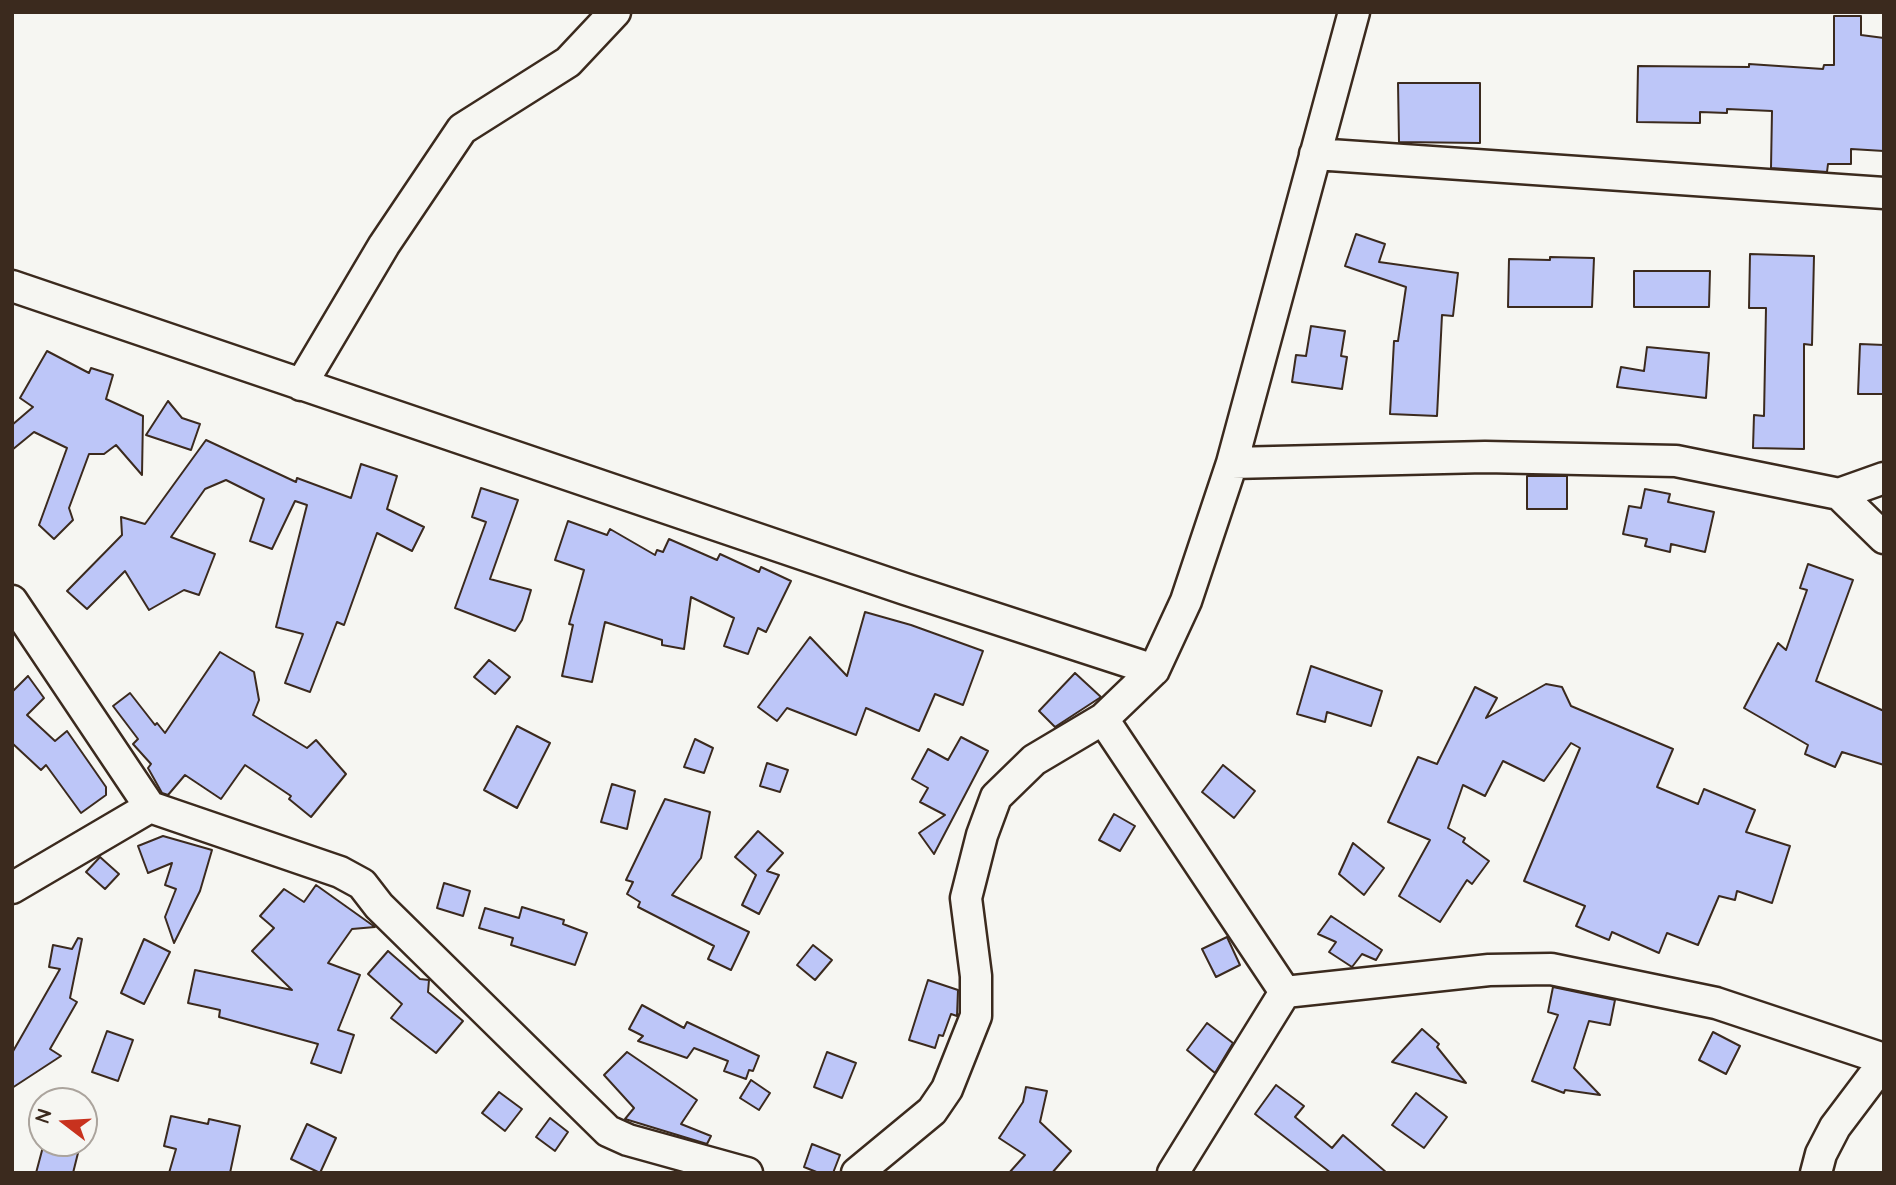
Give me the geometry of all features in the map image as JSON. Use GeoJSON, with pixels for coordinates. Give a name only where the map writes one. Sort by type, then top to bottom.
{"type":"FeatureCollection","features":[{"type":"Feature","properties":{"kind":"street"},"geometry":{"type":"LineString","coordinates":[[301,385],[384,245],[462,129],[568,62],[615,12]]}},
{"type":"Feature","properties":{"kind":"street"},"geometry":{"type":"LineString","coordinates":[[857,1173],[932,1111],[947,1088],[976,1016],[976,976],[966,898],[982,835],[996,797],[1034,760],[1103,719],[1154,670],[1186,601],[1232,463],[1354,12]]}},
{"type":"Feature","properties":{"kind":"street"},"geometry":{"type":"LineString","coordinates":[[1315,154],[1884,193]]}},
{"type":"Feature","properties":{"kind":"street"},"geometry":{"type":"LineString","coordinates":[[12,286],[1154,670]]}},
{"type":"Feature","properties":{"kind":"street"},"geometry":{"type":"LineString","coordinates":[[1232,463],[1485,457],[1676,461],[1839,495],[1884,538]]}},
{"type":"Feature","properties":{"kind":"street"},"geometry":{"type":"LineString","coordinates":[[1839,495],[1884,478]]}},
{"type":"Feature","properties":{"kind":"street"},"geometry":{"type":"LineString","coordinates":[[12,601],[19,607],[104,743],[150,807],[340,872],[362,884],[379,906],[608,1130],[628,1140],[747,1173]]}},
{"type":"Feature","properties":{"kind":"street"},"geometry":{"type":"LineString","coordinates":[[1103,719],[1285,992]]}},
{"type":"Feature","properties":{"kind":"street"},"geometry":{"type":"LineString","coordinates":[[12,888],[150,807]]}},
{"type":"Feature","properties":{"kind":"street"},"geometry":{"type":"LineString","coordinates":[[1285,992],[1489,970],[1551,969],[1716,1003],[1884,1060],[1835,1126],[1821,1154],[1816,1173]]}},
{"type":"Feature","properties":{"kind":"street"},"geometry":{"type":"LineString","coordinates":[[1173,1173],[1285,992]]}},
{"type":"Feature","properties":{"kind":"building"},"geometry":{"type":"Polygon","coordinates":[[[1834,16],[1861,16],[1861,35],[1884,38],[1884,151],[1851,149],[1851,164],[1828,164],[1827,172],[1771,168],[1772,111],[1727,109],[1727,113],[1700,112],[1700,123],[1637,122],[1638,66],[1749,67],[1749,64],[1823,69],[1824,65],[1834,65],[1834,16]]]}},
{"type":"Feature","properties":{"kind":"building"},"geometry":{"type":"Polygon","coordinates":[[[1398,83],[1480,83],[1480,143],[1399,142],[1398,83]]]}},
{"type":"Feature","properties":{"kind":"building"},"geometry":{"type":"Polygon","coordinates":[[[1356,234],[1385,244],[1379,262],[1458,273],[1453,316],[1442,315],[1437,416],[1390,414],[1394,341],[1398,341],[1406,287],[1345,266],[1356,234]]]}},
{"type":"Feature","properties":{"kind":"building"},"geometry":{"type":"Polygon","coordinates":[[[1750,254],[1814,256],[1812,345],[1804,344],[1804,449],[1753,448],[1754,415],[1764,416],[1766,308],[1749,308],[1750,254]]]}},
{"type":"Feature","properties":{"kind":"building"},"geometry":{"type":"Polygon","coordinates":[[[1550,257],[1594,258],[1592,307],[1508,307],[1509,259],[1550,260],[1550,257]]]}},
{"type":"Feature","properties":{"kind":"building"},"geometry":{"type":"Polygon","coordinates":[[[1634,271],[1710,271],[1709,307],[1634,307],[1634,271]]]}},
{"type":"Feature","properties":{"kind":"building"},"geometry":{"type":"Polygon","coordinates":[[[1311,326],[1345,331],[1341,356],[1347,357],[1342,389],[1292,382],[1296,355],[1306,356],[1311,326]]]}},
{"type":"Feature","properties":{"kind":"building"},"geometry":{"type":"Polygon","coordinates":[[[1860,344],[1884,345],[1884,394],[1858,394],[1860,344]]]}},
{"type":"Feature","properties":{"kind":"building"},"geometry":{"type":"Polygon","coordinates":[[[1647,347],[1709,353],[1706,398],[1617,387],[1621,367],[1644,371],[1647,347]]]}},
{"type":"Feature","properties":{"kind":"building"},"geometry":{"type":"Polygon","coordinates":[[[47,351],[89,373],[91,368],[113,375],[106,399],[143,416],[142,475],[116,445],[104,454],[89,454],[69,508],[73,520],[54,539],[39,525],[67,448],[34,432],[12,450],[12,425],[33,407],[20,398],[47,351]]]}},
{"type":"Feature","properties":{"kind":"building"},"geometry":{"type":"Polygon","coordinates":[[[168,401],[182,418],[200,424],[191,450],[146,435],[168,401]]]}},
{"type":"Feature","properties":{"kind":"building"},"geometry":{"type":"Polygon","coordinates":[[[206,440],[296,482],[297,478],[351,498],[361,464],[397,476],[387,509],[424,527],[412,551],[377,533],[344,625],[337,622],[310,692],[285,683],[303,634],[276,627],[307,505],[295,501],[272,549],[250,541],[264,499],[226,480],[205,489],[171,537],[215,554],[199,595],[184,590],[149,610],[125,571],[87,609],[67,591],[122,535],[121,517],[145,524],[206,440]]]}},
{"type":"Feature","properties":{"kind":"building"},"geometry":{"type":"Polygon","coordinates":[[[1527,476],[1567,476],[1567,509],[1527,509],[1527,476]]]}},
{"type":"Feature","properties":{"kind":"building"},"geometry":{"type":"Polygon","coordinates":[[[481,488],[518,500],[490,579],[531,590],[522,620],[515,631],[455,608],[486,522],[472,517],[481,488]]]}},
{"type":"Feature","properties":{"kind":"building"},"geometry":{"type":"Polygon","coordinates":[[[1645,489],[1670,494],[1668,502],[1714,512],[1705,552],[1671,544],[1670,552],[1645,546],[1647,539],[1623,534],[1629,506],[1641,508],[1645,489]]]}},
{"type":"Feature","properties":{"kind":"building"},"geometry":{"type":"Polygon","coordinates":[[[568,521],[607,535],[610,529],[655,555],[657,550],[663,552],[669,539],[717,560],[720,554],[759,572],[761,567],[791,581],[766,632],[758,628],[748,654],[724,646],[734,618],[691,597],[684,649],[662,645],[662,640],[605,622],[592,682],[562,676],[573,625],[569,624],[584,570],[555,560],[568,521]]]}},
{"type":"Feature","properties":{"kind":"building"},"geometry":{"type":"Polygon","coordinates":[[[1808,564],[1853,580],[1816,681],[1884,711],[1884,765],[1842,752],[1835,767],[1805,754],[1808,745],[1744,708],[1778,643],[1786,650],[1807,590],[1800,588],[1808,564]]]}},
{"type":"Feature","properties":{"kind":"building"},"geometry":{"type":"Polygon","coordinates":[[[865,612],[983,651],[963,705],[935,694],[919,731],[866,708],[856,735],[787,708],[777,721],[758,707],[810,637],[847,676],[865,612]]]}},
{"type":"Feature","properties":{"kind":"building"},"geometry":{"type":"Polygon","coordinates":[[[220,652],[254,672],[259,700],[253,715],[307,748],[316,740],[346,774],[311,817],[289,799],[291,796],[245,765],[221,799],[185,775],[168,795],[162,793],[148,768],[151,764],[133,744],[138,739],[113,706],[130,693],[155,725],[157,723],[165,733],[220,652]]]}},
{"type":"Feature","properties":{"kind":"building"},"geometry":{"type":"Polygon","coordinates":[[[489,660],[510,677],[495,694],[474,677],[489,660]]]}},
{"type":"Feature","properties":{"kind":"building"},"geometry":{"type":"Polygon","coordinates":[[[1311,666],[1382,691],[1371,726],[1327,712],[1325,722],[1297,714],[1311,666]]]}},
{"type":"Feature","properties":{"kind":"building"},"geometry":{"type":"Polygon","coordinates":[[[1075,673],[1101,697],[1055,727],[1039,711],[1075,673]]]}},
{"type":"Feature","properties":{"kind":"building"},"geometry":{"type":"Polygon","coordinates":[[[28,676],[44,698],[27,715],[55,741],[67,731],[106,787],[106,795],[81,813],[46,765],[41,770],[12,743],[12,692],[28,676]]]}},
{"type":"Feature","properties":{"kind":"building"},"geometry":{"type":"Polygon","coordinates":[[[1546,684],[1562,687],[1571,706],[1673,749],[1657,787],[1698,804],[1704,789],[1755,810],[1746,832],[1790,846],[1772,903],[1737,891],[1735,900],[1719,896],[1698,945],[1667,933],[1659,953],[1612,932],[1609,940],[1576,926],[1585,906],[1524,881],[1580,748],[1571,743],[1544,781],[1503,761],[1485,796],[1463,785],[1448,828],[1465,838],[1463,842],[1489,861],[1472,884],[1467,880],[1440,922],[1399,896],[1430,840],[1388,822],[1418,757],[1437,764],[1475,687],[1497,698],[1486,718],[1546,684]]]}},
{"type":"Feature","properties":{"kind":"building"},"geometry":{"type":"Polygon","coordinates":[[[517,726],[550,743],[517,808],[484,790],[517,726]]]}},
{"type":"Feature","properties":{"kind":"building"},"geometry":{"type":"Polygon","coordinates":[[[961,737],[988,751],[934,854],[919,833],[945,815],[920,802],[928,788],[912,779],[928,749],[948,760],[961,737]]]}},
{"type":"Feature","properties":{"kind":"building"},"geometry":{"type":"Polygon","coordinates":[[[695,739],[713,748],[704,773],[684,767],[695,739]]]}},
{"type":"Feature","properties":{"kind":"building"},"geometry":{"type":"Polygon","coordinates":[[[767,763],[788,770],[780,792],[760,786],[767,763]]]}},
{"type":"Feature","properties":{"kind":"building"},"geometry":{"type":"Polygon","coordinates":[[[1223,765],[1255,791],[1234,818],[1202,792],[1223,765]]]}},
{"type":"Feature","properties":{"kind":"building"},"geometry":{"type":"Polygon","coordinates":[[[612,784],[635,791],[627,829],[601,822],[612,784]]]}},
{"type":"Feature","properties":{"kind":"building"},"geometry":{"type":"Polygon","coordinates":[[[665,799],[710,812],[701,858],[672,895],[749,932],[731,970],[708,959],[714,946],[638,907],[640,902],[627,894],[633,882],[626,880],[665,799]]]}},
{"type":"Feature","properties":{"kind":"building"},"geometry":{"type":"Polygon","coordinates":[[[1114,814],[1135,826],[1120,851],[1099,840],[1114,814]]]}},
{"type":"Feature","properties":{"kind":"building"},"geometry":{"type":"Polygon","coordinates":[[[758,831],[783,853],[767,871],[779,875],[759,914],[742,905],[756,875],[735,857],[758,831]]]}},
{"type":"Feature","properties":{"kind":"building"},"geometry":{"type":"Polygon","coordinates":[[[163,836],[212,850],[200,891],[174,943],[165,917],[176,889],[165,885],[172,863],[148,873],[138,846],[163,836]]]}},
{"type":"Feature","properties":{"kind":"building"},"geometry":{"type":"Polygon","coordinates":[[[1353,843],[1384,868],[1364,895],[1339,874],[1353,843]]]}},
{"type":"Feature","properties":{"kind":"building"},"geometry":{"type":"Polygon","coordinates":[[[100,857],[119,874],[105,889],[86,872],[100,857]]]}},
{"type":"Feature","properties":{"kind":"building"},"geometry":{"type":"Polygon","coordinates":[[[444,883],[470,891],[463,916],[437,908],[444,883]]]}},
{"type":"Feature","properties":{"kind":"building"},"geometry":{"type":"Polygon","coordinates":[[[316,885],[375,927],[352,929],[328,963],[360,975],[338,1030],[354,1035],[341,1073],[311,1063],[318,1044],[219,1017],[220,1010],[188,1003],[195,970],[292,990],[252,951],[274,928],[260,916],[284,889],[304,902],[316,885]]]}},
{"type":"Feature","properties":{"kind":"building"},"geometry":{"type":"Polygon","coordinates":[[[522,907],[564,920],[563,924],[587,933],[575,965],[511,945],[513,938],[479,928],[485,908],[519,918],[522,907]]]}},
{"type":"Feature","properties":{"kind":"building"},"geometry":{"type":"Polygon","coordinates":[[[1331,916],[1382,950],[1376,960],[1362,954],[1352,967],[1329,952],[1336,942],[1318,934],[1331,916]]]}},
{"type":"Feature","properties":{"kind":"building"},"geometry":{"type":"Polygon","coordinates":[[[1227,937],[1240,965],[1216,977],[1202,949],[1227,937]]]}},
{"type":"Feature","properties":{"kind":"building"},"geometry":{"type":"Polygon","coordinates":[[[78,938],[82,939],[70,998],[77,1002],[50,1049],[61,1056],[12,1088],[12,1053],[60,969],[49,967],[53,945],[72,949],[78,938]]]}},
{"type":"Feature","properties":{"kind":"building"},"geometry":{"type":"Polygon","coordinates":[[[144,939],[170,952],[144,1004],[121,993],[144,939]]]}},
{"type":"Feature","properties":{"kind":"building"},"geometry":{"type":"Polygon","coordinates":[[[813,945],[832,960],[815,980],[797,965],[813,945]]]}},
{"type":"Feature","properties":{"kind":"building"},"geometry":{"type":"Polygon","coordinates":[[[388,951],[420,979],[429,980],[428,992],[463,1021],[436,1053],[391,1018],[402,1004],[368,974],[388,951]]]}},
{"type":"Feature","properties":{"kind":"building"},"geometry":{"type":"Polygon","coordinates":[[[928,980],[958,990],[957,1016],[951,1014],[943,1036],[939,1035],[935,1048],[909,1040],[928,980]]]}},
{"type":"Feature","properties":{"kind":"building"},"geometry":{"type":"Polygon","coordinates":[[[1553,987],[1615,1000],[1610,1025],[1589,1021],[1574,1068],[1600,1095],[1565,1090],[1564,1093],[1532,1081],[1558,1015],[1548,1012],[1553,987]]]}},
{"type":"Feature","properties":{"kind":"building"},"geometry":{"type":"Polygon","coordinates":[[[642,1005],[684,1028],[687,1022],[759,1056],[753,1071],[749,1070],[746,1079],[724,1071],[728,1061],[694,1048],[687,1058],[638,1041],[643,1036],[629,1029],[642,1005]]]}},
{"type":"Feature","properties":{"kind":"building"},"geometry":{"type":"Polygon","coordinates":[[[1207,1023],[1233,1043],[1215,1073],[1187,1050],[1207,1023]]]}},
{"type":"Feature","properties":{"kind":"building"},"geometry":{"type":"Polygon","coordinates":[[[1422,1029],[1439,1044],[1437,1047],[1466,1083],[1392,1062],[1422,1029]]]}},
{"type":"Feature","properties":{"kind":"building"},"geometry":{"type":"Polygon","coordinates":[[[107,1031],[133,1040],[118,1081],[92,1072],[107,1031]]]}},
{"type":"Feature","properties":{"kind":"building"},"geometry":{"type":"Polygon","coordinates":[[[1713,1032],[1740,1046],[1726,1074],[1699,1060],[1713,1032]]]}},
{"type":"Feature","properties":{"kind":"building"},"geometry":{"type":"Polygon","coordinates":[[[627,1052],[697,1100],[681,1124],[711,1136],[707,1144],[625,1119],[634,1108],[604,1075],[627,1052]]]}},
{"type":"Feature","properties":{"kind":"building"},"geometry":{"type":"Polygon","coordinates":[[[827,1052],[856,1063],[842,1098],[814,1087],[827,1052]]]}},
{"type":"Feature","properties":{"kind":"building"},"geometry":{"type":"Polygon","coordinates":[[[751,1080],[770,1093],[759,1110],[740,1098],[751,1080]]]}},
{"type":"Feature","properties":{"kind":"building"},"geometry":{"type":"Polygon","coordinates":[[[1276,1085],[1304,1106],[1295,1117],[1332,1148],[1343,1135],[1387,1173],[1331,1173],[1255,1114],[1276,1085]]]}},
{"type":"Feature","properties":{"kind":"building"},"geometry":{"type":"Polygon","coordinates":[[[1026,1087],[1047,1091],[1040,1122],[1071,1151],[1052,1173],[1009,1173],[1025,1155],[999,1138],[1023,1102],[1026,1087]]]}},
{"type":"Feature","properties":{"kind":"building"},"geometry":{"type":"Polygon","coordinates":[[[499,1092],[522,1109],[505,1131],[482,1113],[499,1092]]]}},
{"type":"Feature","properties":{"kind":"building"},"geometry":{"type":"Polygon","coordinates":[[[1416,1093],[1447,1117],[1424,1148],[1392,1125],[1416,1093]]]}},
{"type":"Feature","properties":{"kind":"building"},"geometry":{"type":"Polygon","coordinates":[[[171,1116],[208,1124],[209,1119],[240,1126],[230,1173],[169,1173],[176,1149],[164,1146],[171,1116]]]}},
{"type":"Feature","properties":{"kind":"building"},"geometry":{"type":"Polygon","coordinates":[[[550,1118],[568,1132],[555,1151],[536,1137],[550,1118]]]}},
{"type":"Feature","properties":{"kind":"building"},"geometry":{"type":"Polygon","coordinates":[[[307,1124],[336,1138],[320,1173],[291,1159],[307,1124]]]}},
{"type":"Feature","properties":{"kind":"building"},"geometry":{"type":"Polygon","coordinates":[[[812,1144],[840,1155],[833,1173],[819,1173],[804,1167],[812,1144]]]}},
{"type":"Feature","properties":{"kind":"building"},"geometry":{"type":"Polygon","coordinates":[[[40,1157],[77,1157],[73,1173],[36,1173],[40,1157]]]}}]}
